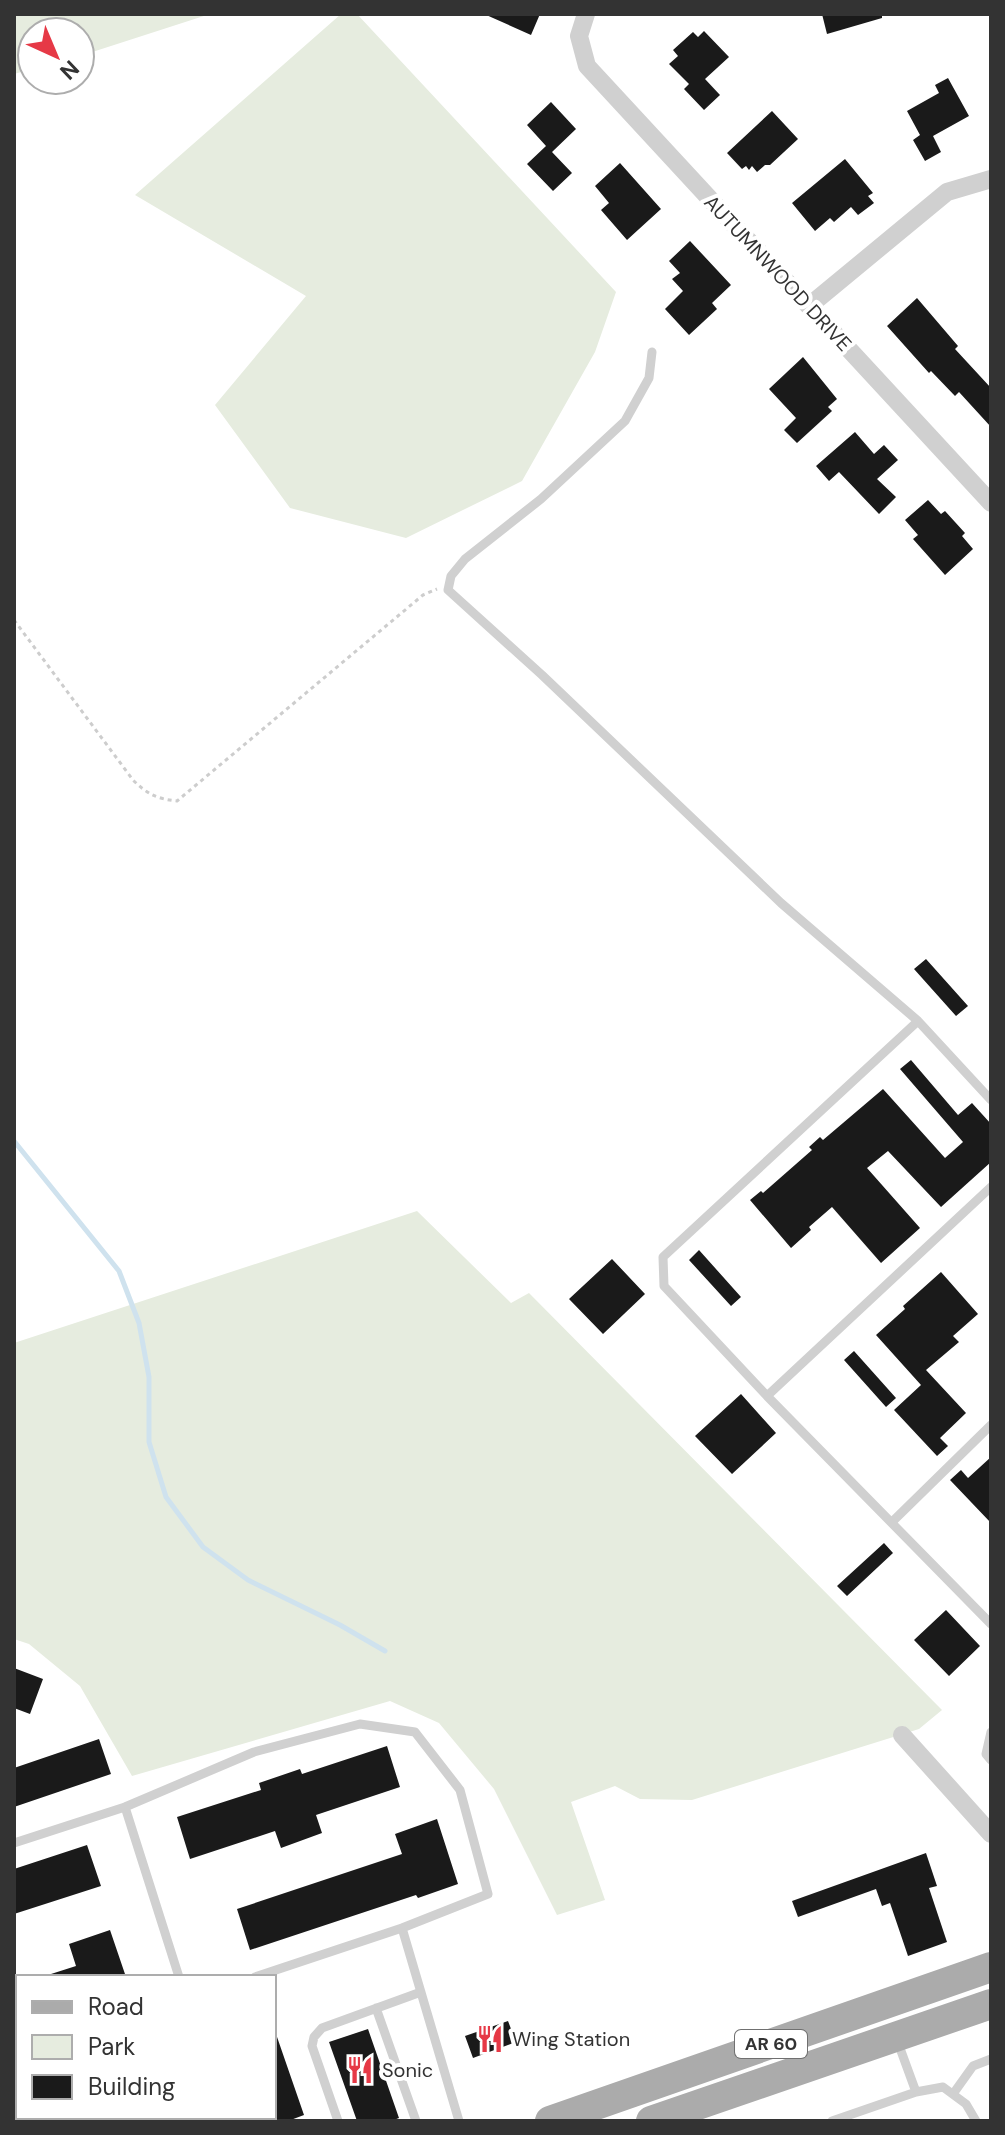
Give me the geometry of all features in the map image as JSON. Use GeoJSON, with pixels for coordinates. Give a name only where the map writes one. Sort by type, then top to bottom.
{"type":"FeatureCollection","features":[{"type":"Feature","properties":{"kind":"main road","name":"AR 60"},"geometry":{"type":"LineString","coordinates":[[550,2121],[991,1967]]}},
{"type":"Feature","properties":{"kind":"main road","name":"AR 60"},"geometry":{"type":"LineString","coordinates":[[651,2121],[700,2109],[991,2004]]}},
{"type":"Feature","properties":{"kind":"street","name":"AUTUMNWOOD DRIVE"},"geometry":{"type":"LineString","coordinates":[[586,14],[579,36],[587,66],[991,503]]}},
{"type":"Feature","properties":{"kind":"street"},"geometry":{"type":"LineString","coordinates":[[809,306],[947,192],[991,179]]}},
{"type":"Feature","properties":{"kind":"street"},"geometry":{"type":"LineString","coordinates":[[902,1735],[991,1834]]}},
{"type":"Feature","properties":{"kind":"lane"},"geometry":{"type":"LineString","coordinates":[[652,352],[649,378],[625,421],[541,499],[465,559],[451,576],[448,584],[451,595],[561,693],[828,946],[918,1021],[991,1100]]}},
{"type":"Feature","properties":{"kind":"lane"},"geometry":{"type":"LineString","coordinates":[[918,1021],[663,1257],[664,1286],[767,1396],[991,1624]]}},
{"type":"Feature","properties":{"kind":"lane"},"geometry":{"type":"LineString","coordinates":[[767,1396],[991,1187]]}},
{"type":"Feature","properties":{"kind":"lane"},"geometry":{"type":"LineString","coordinates":[[892,1522],[991,1425]]}},
{"type":"Feature","properties":{"kind":"lane"},"geometry":{"type":"LineString","coordinates":[[14,1843],[125,1807],[254,1752],[360,1724],[415,1732],[460,1790],[488,1894],[402,1928],[261,1975]]}},
{"type":"Feature","properties":{"kind":"lane"},"geometry":{"type":"LineString","coordinates":[[991,1732],[986,1754],[991,1760]]}},
{"type":"Feature","properties":{"kind":"lane"},"geometry":{"type":"LineString","coordinates":[[125,1807],[178,1975]]}},
{"type":"Feature","properties":{"kind":"lane"},"geometry":{"type":"LineString","coordinates":[[402,1928],[459,2121]]}},
{"type":"Feature","properties":{"kind":"lane"},"geometry":{"type":"LineString","coordinates":[[338,2121],[312,2046],[314,2037],[322,2028],[421,1992]]}},
{"type":"Feature","properties":{"kind":"lane"},"geometry":{"type":"LineString","coordinates":[[376,2008],[416,2121]]}},
{"type":"Feature","properties":{"kind":"lane"},"geometry":{"type":"LineString","coordinates":[[896,2037],[916,2092]]}},
{"type":"Feature","properties":{"kind":"lane"},"geometry":{"type":"LineString","coordinates":[[953,2094],[973,2066],[991,2059]]}},
{"type":"Feature","properties":{"kind":"lane"},"geometry":{"type":"LineString","coordinates":[[832,2121],[916,2092],[943,2087],[966,2104],[976,2121]]}},
{"type":"Feature","properties":{"kind":"path"},"geometry":{"type":"LineString","coordinates":[[14,620],[133,780],[148,794],[161,800],[177,801],[423,595],[448,584]]}},
{"type":"Feature","properties":{"kind":"green space"},"geometry":{"type":"Polygon","coordinates":[[[14,14],[210,14],[96,51],[96,16],[16,16],[14,74],[14,14]]]}},
{"type":"Feature","properties":{"kind":"green space"},"geometry":{"type":"Polygon","coordinates":[[[341,14],[357,14],[616,292],[595,352],[522,481],[406,538],[290,508],[215,405],[306,296],[135,195],[341,14]]]}},
{"type":"Feature","properties":{"kind":"green space"},"geometry":{"type":"Polygon","coordinates":[[[417,1211],[511,1303],[529,1293],[942,1710],[919,1729],[692,1800],[640,1799],[615,1786],[571,1802],[605,1900],[557,1915],[494,1789],[439,1723],[390,1701],[132,1776],[80,1686],[29,1644],[14,1639],[14,1343],[417,1211]]]}},
{"type":"Feature","properties":{"kind":"building"},"geometry":{"type":"Polygon","coordinates":[[[484,14],[540,14],[531,35],[484,14]]]}},
{"type":"Feature","properties":{"kind":"building"},"geometry":{"type":"Polygon","coordinates":[[[822,14],[882,14],[882,18],[827,34],[822,14]]]}},
{"type":"Feature","properties":{"kind":"building"},"geometry":{"type":"Polygon","coordinates":[[[704,31],[729,57],[705,79],[720,95],[704,110],[684,89],[689,84],[669,64],[678,56],[673,50],[693,32],[698,37],[704,31]]]}},
{"type":"Feature","properties":{"kind":"building"},"geometry":{"type":"Polygon","coordinates":[[[948,78],[969,116],[933,136],[941,152],[925,161],[913,140],[920,135],[907,111],[939,93],[935,85],[948,78]]]}},
{"type":"Feature","properties":{"kind":"building"},"geometry":{"type":"Polygon","coordinates":[[[551,102],[576,129],[552,152],[572,173],[553,191],[527,164],[546,146],[527,125],[551,102]]]}},
{"type":"Feature","properties":{"kind":"building"},"geometry":{"type":"Polygon","coordinates":[[[772,111],[798,139],[770,165],[757,172],[752,166],[749,170],[746,166],[742,169],[727,153],[772,111]]]}},
{"type":"Feature","properties":{"kind":"building"},"geometry":{"type":"Polygon","coordinates":[[[845,159],[873,193],[868,196],[874,203],[858,215],[851,207],[834,222],[830,218],[815,231],[792,203],[845,159]]]}},
{"type":"Feature","properties":{"kind":"building"},"geometry":{"type":"Polygon","coordinates":[[[620,163],[661,209],[627,240],[601,210],[609,203],[595,186],[620,163]]]}},
{"type":"Feature","properties":{"kind":"building"},"geometry":{"type":"Polygon","coordinates":[[[690,241],[731,285],[712,303],[717,309],[689,335],[665,309],[683,291],[672,279],[680,273],[669,261],[690,241]]]}},
{"type":"Feature","properties":{"kind":"building"},"geometry":{"type":"Polygon","coordinates":[[[917,298],[958,346],[955,349],[991,388],[991,427],[959,392],[955,396],[931,371],[929,373],[887,326],[917,298]]]}},
{"type":"Feature","properties":{"kind":"building"},"geometry":{"type":"Polygon","coordinates":[[[803,357],[837,399],[828,407],[832,411],[797,443],[784,430],[796,418],[769,389],[803,357]]]}},
{"type":"Feature","properties":{"kind":"building"},"geometry":{"type":"Polygon","coordinates":[[[855,432],[874,454],[884,445],[898,460],[877,479],[896,497],[879,514],[839,472],[829,481],[816,466],[855,432]]]}},
{"type":"Feature","properties":{"kind":"building"},"geometry":{"type":"Polygon","coordinates":[[[928,500],[941,514],[945,511],[965,533],[962,536],[973,549],[945,575],[913,539],[918,535],[905,520],[928,500]]]}},
{"type":"Feature","properties":{"kind":"building"},"geometry":{"type":"Polygon","coordinates":[[[926,959],[968,1006],[956,1016],[914,969],[926,959]]]}},
{"type":"Feature","properties":{"kind":"building"},"geometry":{"type":"Polygon","coordinates":[[[911,1060],[958,1115],[972,1103],[991,1124],[991,1162],[941,1207],[888,1151],[867,1168],[920,1228],[881,1263],[832,1207],[791,1248],[750,1200],[761,1191],[763,1193],[812,1150],[809,1147],[820,1137],[823,1140],[883,1089],[945,1158],[963,1142],[900,1069],[911,1060]]]}},
{"type":"Feature","properties":{"kind":"building"},"geometry":{"type":"Polygon","coordinates":[[[699,1250],[741,1297],[731,1306],[689,1260],[699,1250]]]}},
{"type":"Feature","properties":{"kind":"building"},"geometry":{"type":"Polygon","coordinates":[[[612,1259],[645,1294],[603,1334],[569,1299],[612,1259]]]}},
{"type":"Feature","properties":{"kind":"building"},"geometry":{"type":"Polygon","coordinates":[[[941,1272],[978,1314],[953,1336],[959,1342],[926,1370],[966,1413],[940,1438],[948,1446],[937,1456],[894,1410],[921,1385],[876,1335],[941,1272]]]}},
{"type":"Feature","properties":{"kind":"building"},"geometry":{"type":"Polygon","coordinates":[[[854,1351],[896,1398],[886,1407],[844,1360],[854,1351]]]}},
{"type":"Feature","properties":{"kind":"building"},"geometry":{"type":"Polygon","coordinates":[[[741,1394],[776,1433],[732,1474],[695,1436],[741,1394]]]}},
{"type":"Feature","properties":{"kind":"building"},"geometry":{"type":"Polygon","coordinates":[[[991,1457],[991,1523],[950,1480],[961,1470],[968,1478],[991,1457]]]}},
{"type":"Feature","properties":{"kind":"building"},"geometry":{"type":"Polygon","coordinates":[[[884,1543],[893,1553],[847,1596],[837,1586],[884,1543]]]}},
{"type":"Feature","properties":{"kind":"building"},"geometry":{"type":"Polygon","coordinates":[[[946,1610],[980,1646],[949,1676],[914,1640],[946,1610]]]}},
{"type":"Feature","properties":{"kind":"building"},"geometry":{"type":"Polygon","coordinates":[[[14,1668],[43,1679],[30,1714],[14,1708],[14,1668]]]}},
{"type":"Feature","properties":{"kind":"building"},"geometry":{"type":"Polygon","coordinates":[[[99,1739],[111,1774],[14,1807],[14,1768],[99,1739]]]}},
{"type":"Feature","properties":{"kind":"building"},"geometry":{"type":"Polygon","coordinates":[[[387,1746],[400,1787],[316,1815],[322,1833],[281,1848],[275,1831],[190,1859],[177,1817],[261,1790],[259,1783],[300,1769],[302,1774],[387,1746]]]}},
{"type":"Feature","properties":{"kind":"building"},"geometry":{"type":"Polygon","coordinates":[[[437,1819],[458,1884],[250,1950],[237,1909],[402,1854],[395,1834],[437,1819]]]}},
{"type":"Feature","properties":{"kind":"building"},"geometry":{"type":"Polygon","coordinates":[[[87,1845],[101,1886],[14,1914],[14,1869],[87,1845]]]}},
{"type":"Feature","properties":{"kind":"building"},"geometry":{"type":"Polygon","coordinates":[[[926,1853],[937,1886],[929,1888],[947,1942],[908,1956],[890,1903],[882,1906],[876,1889],[798,1917],[792,1901],[926,1853]]]}},
{"type":"Feature","properties":{"kind":"building"},"geometry":{"type":"Polygon","coordinates":[[[110,1930],[125,1975],[51,1975],[76,1966],[69,1944],[110,1930]]]}},
{"type":"Feature","properties":{"kind":"building","name":"Wing Station"},"geometry":{"type":"Polygon","coordinates":[[[508,2021],[516,2042],[473,2058],[465,2036],[508,2021]]]}},
{"type":"Feature","properties":{"kind":"building","name":"Sonic"},"geometry":{"type":"Polygon","coordinates":[[[368,2029],[399,2118],[391,2121],[357,2121],[329,2042],[368,2029]]]}},
{"type":"Feature","properties":{"kind":"building"},"geometry":{"type":"Polygon","coordinates":[[[276,2034],[304,2115],[288,2121],[274,2121],[276,2034]]]}},
{"type":"Feature","properties":{"kind":"waterway"},"geometry":{"type":"LineString","coordinates":[[14,1141],[119,1271],[139,1323],[149,1377],[149,1442],[166,1497],[203,1547],[248,1580],[385,1651]]}},
{"type":"Feature","properties":{"kind":"place","name":"Wing Station"},"geometry":{"type":"Point","coordinates":[490,2039]}},
{"type":"Feature","properties":{"kind":"place","name":"Sonic"},"geometry":{"type":"Point","coordinates":[360,2070]}}]}
